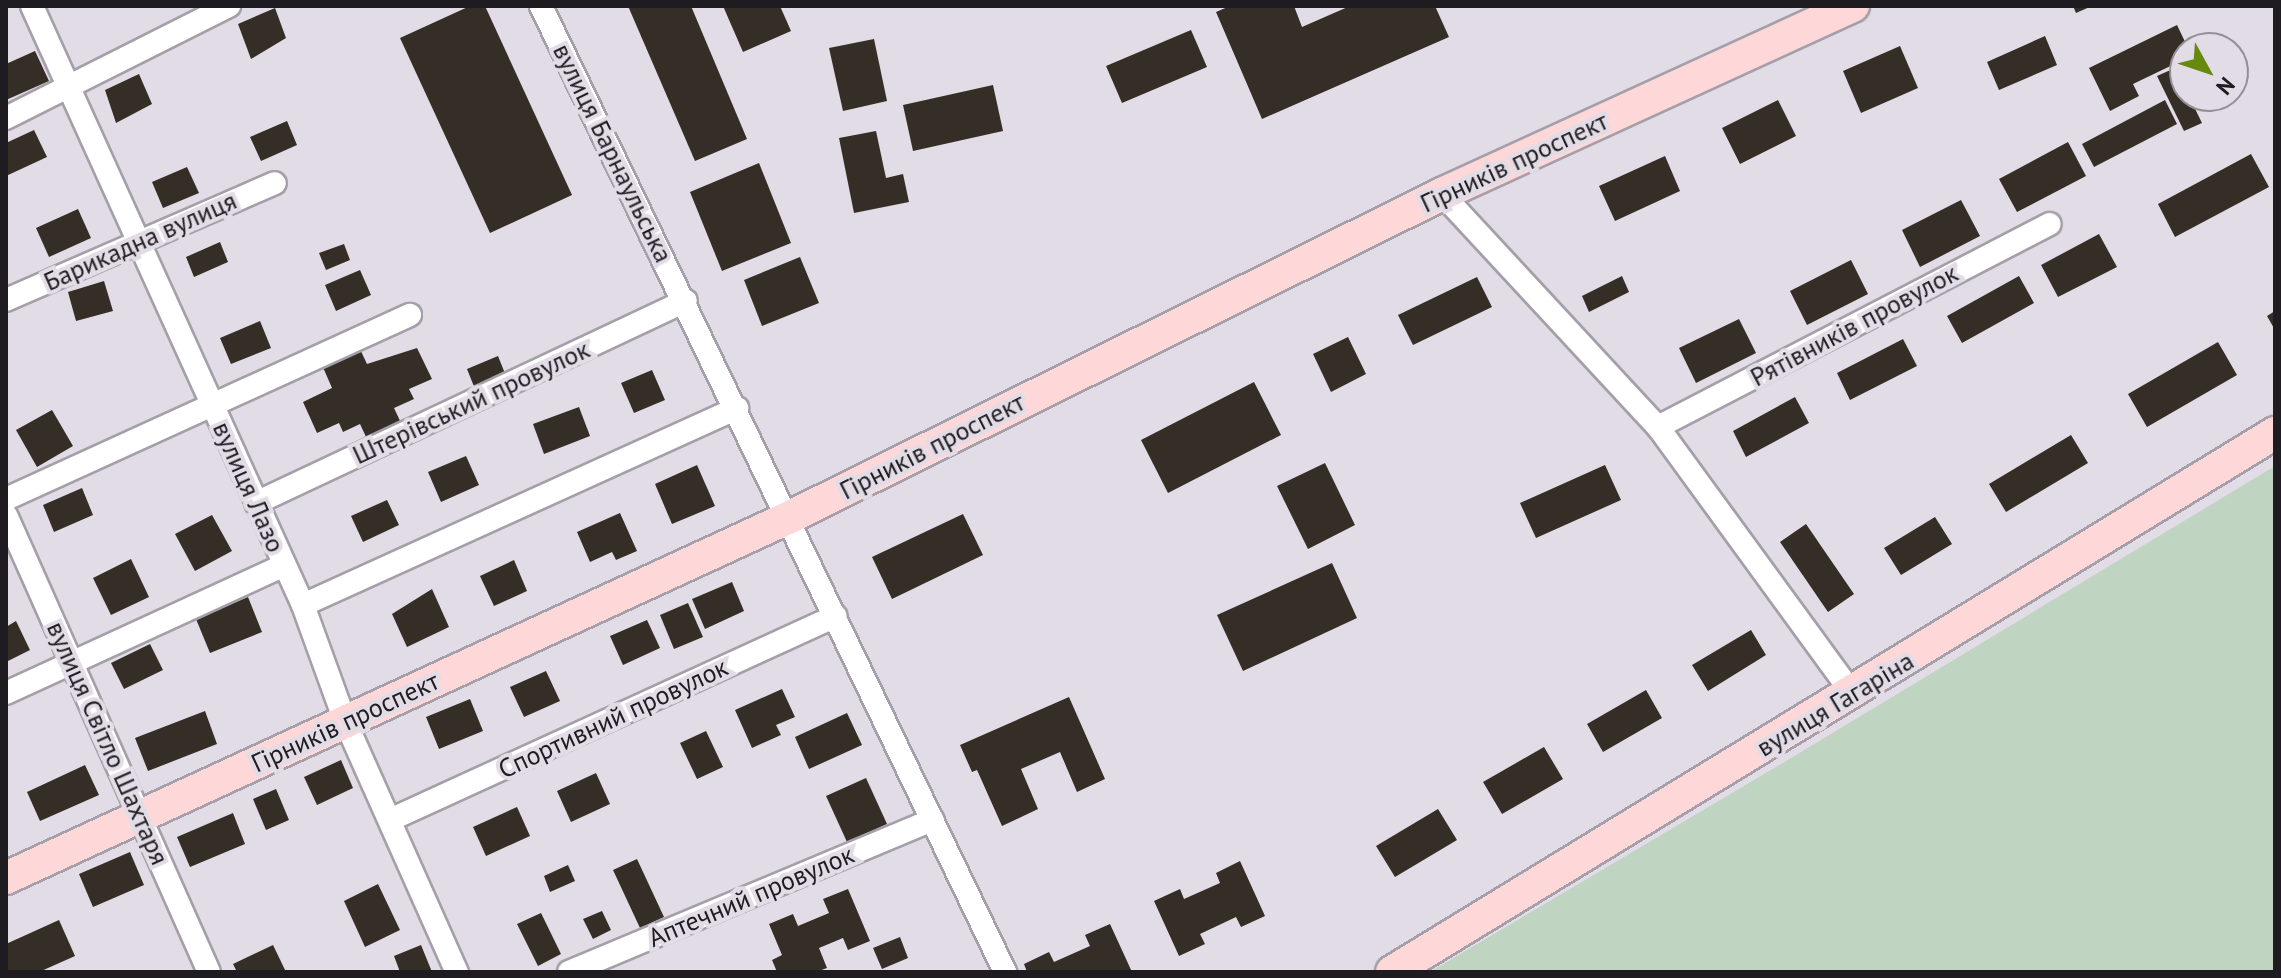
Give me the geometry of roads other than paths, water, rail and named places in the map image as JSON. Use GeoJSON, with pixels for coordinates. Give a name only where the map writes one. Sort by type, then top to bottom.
{"type":"FeatureCollection","features":[{"type":"Feature","properties":{"kind":"main road","name":"Гірників проспект"},"geometry":{"type":"LineString","coordinates":[[6,878],[790,517],[1442,194],[1853,6]]}},
{"type":"Feature","properties":{"kind":"main road","name":"вулиця Гагаріна"},"geometry":{"type":"LineString","coordinates":[[1392,972],[1853,694],[2275,433]]}},
{"type":"Feature","properties":{"kind":"street","name":"вулиця Лазо"},"geometry":{"type":"LineString","coordinates":[[32,6],[303,605],[345,721],[457,972]]}},
{"type":"Feature","properties":{"kind":"street"},"geometry":{"type":"LineString","coordinates":[[6,118],[69,90],[229,6]]}},
{"type":"Feature","properties":{"kind":"street","name":"вулиця Барнаульська"},"geometry":{"type":"LineString","coordinates":[[541,6],[790,517],[1005,972]]}},
{"type":"Feature","properties":{"kind":"street","name":"Барикадна вулиця"},"geometry":{"type":"LineString","coordinates":[[6,300],[136,239],[275,183]]}},
{"type":"Feature","properties":{"kind":"street"},"geometry":{"type":"LineString","coordinates":[[1442,194],[1658,427],[1853,694]]}},
{"type":"Feature","properties":{"kind":"street","name":"Рятівників провулок"},"geometry":{"type":"LineString","coordinates":[[1658,427],[2050,224]]}},
{"type":"Feature","properties":{"kind":"street","name":"Штерівський провулок"},"geometry":{"type":"LineString","coordinates":[[256,503],[686,301]]}},
{"type":"Feature","properties":{"kind":"street"},"geometry":{"type":"LineString","coordinates":[[6,499],[410,315]]}},
{"type":"Feature","properties":{"kind":"street"},"geometry":{"type":"LineString","coordinates":[[303,605],[737,408]]}},
{"type":"Feature","properties":{"kind":"street","name":"вулиця Світло Шахтаря"},"geometry":{"type":"LineString","coordinates":[[6,515],[144,817],[209,972]]}},
{"type":"Feature","properties":{"kind":"street"},"geometry":{"type":"LineString","coordinates":[[6,693],[284,565]]}},
{"type":"Feature","properties":{"kind":"street","name":"Спортивний провулок"},"geometry":{"type":"LineString","coordinates":[[390,820],[836,616]]}},
{"type":"Feature","properties":{"kind":"street","name":"Аптечний провулок"},"geometry":{"type":"LineString","coordinates":[[569,972],[933,820]]}}]}
